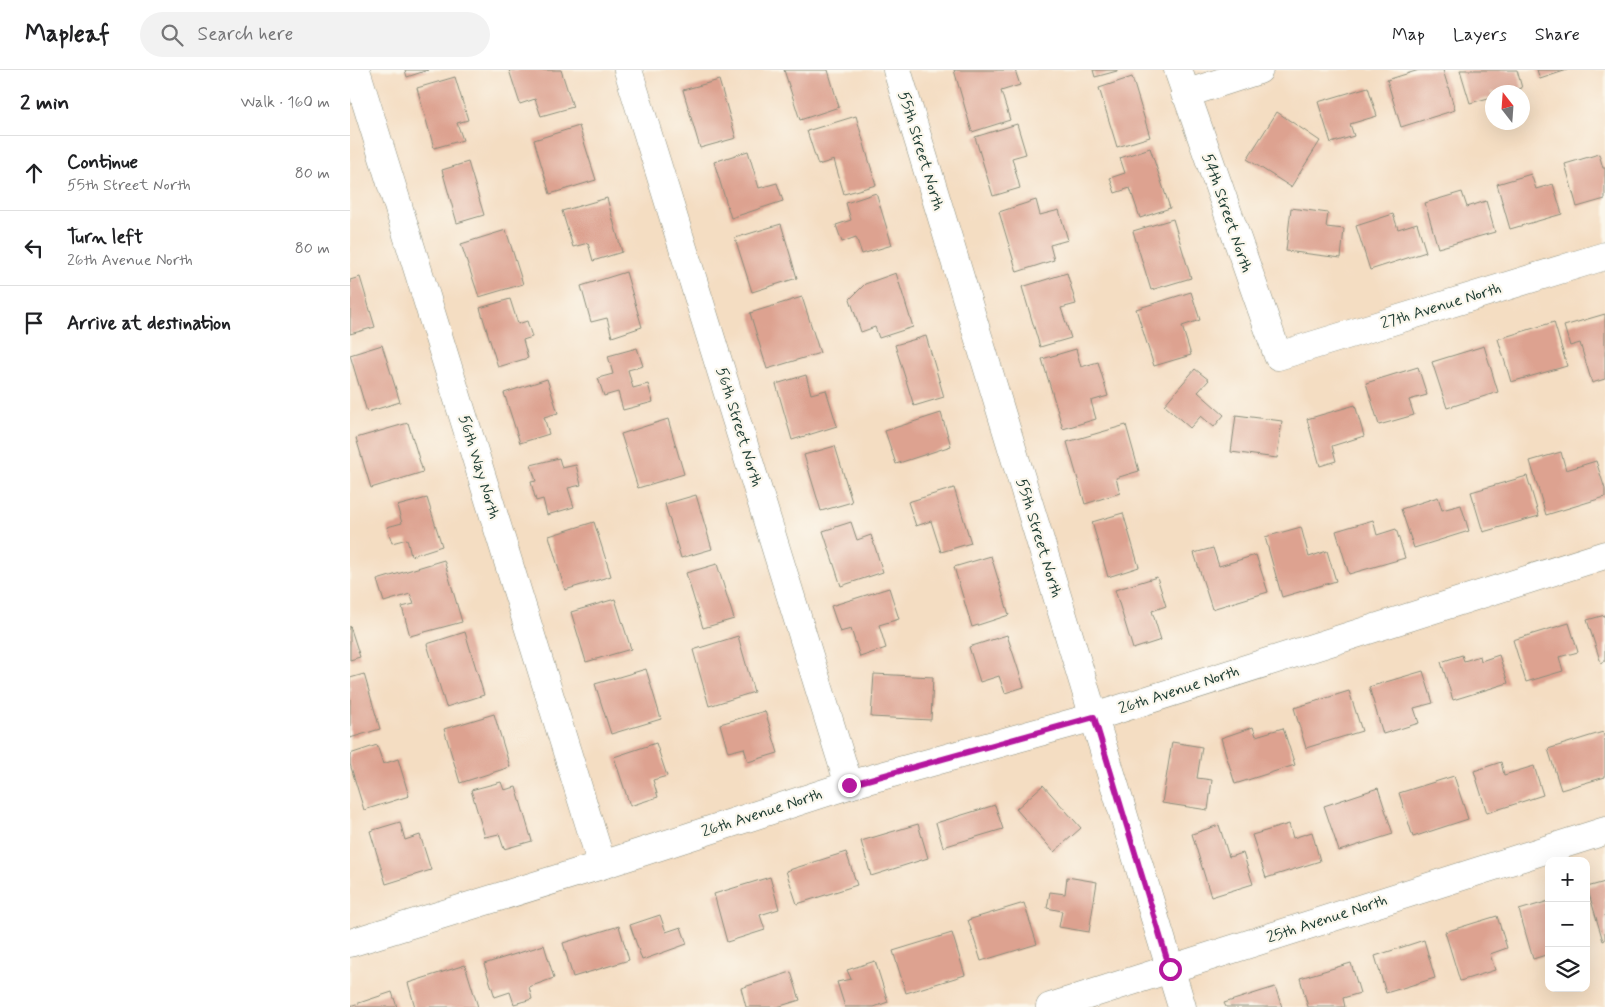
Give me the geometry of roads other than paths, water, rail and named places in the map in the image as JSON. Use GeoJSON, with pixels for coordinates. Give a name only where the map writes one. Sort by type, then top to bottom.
{"type":"FeatureCollection","features":[{"type":"Feature","properties":{"kind":"street","name":"56th Way North"},"geometry":{"type":"LineString","coordinates":[[356,70],[602,865]]}},
{"type":"Feature","properties":{"kind":"street","name":"56th Street North"},"geometry":{"type":"LineString","coordinates":[[628,70],[849,785]]}},
{"type":"Feature","properties":{"kind":"street","name":"55th Street North"},"geometry":{"type":"LineString","coordinates":[[897,70],[1182,1007]]}},
{"type":"Feature","properties":{"kind":"street"},"geometry":{"type":"LineString","coordinates":[[1181,82],[1259,70]]}},
{"type":"Feature","properties":{"kind":"street","name":"54th Street North"},"geometry":{"type":"LineString","coordinates":[[1181,82],[1278,356]]}},
{"type":"Feature","properties":{"kind":"street","name":"27th Avenue North"},"geometry":{"type":"LineString","coordinates":[[1278,356],[1605,256]]}},
{"type":"Feature","properties":{"kind":"street","name":"26th Avenue North"},"geometry":{"type":"LineString","coordinates":[[351,939],[602,865],[849,785],[1094,717],[1605,555]]}},
{"type":"Feature","properties":{"kind":"street","name":"25th Avenue North"},"geometry":{"type":"LineString","coordinates":[[1050,1007],[1605,831]]}}]}
